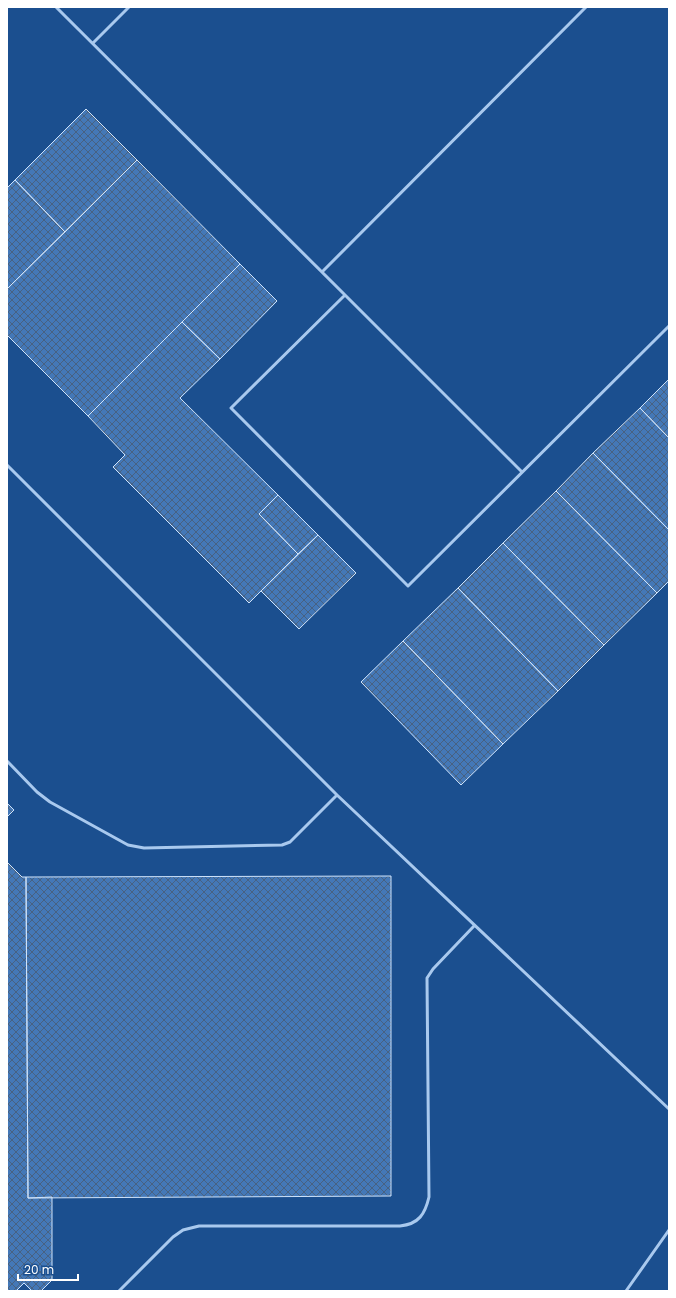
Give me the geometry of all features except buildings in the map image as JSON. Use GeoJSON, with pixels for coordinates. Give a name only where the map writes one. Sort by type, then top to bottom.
{"type":"FeatureCollection","features":[{"type":"Feature","properties":{"kind":"lane"},"geometry":{"type":"LineString","coordinates":[[56,7],[522,472]]}},
{"type":"Feature","properties":{"kind":"lane"},"geometry":{"type":"LineString","coordinates":[[93,43],[129,7]]}},
{"type":"Feature","properties":{"kind":"lane"},"geometry":{"type":"LineString","coordinates":[[322,272],[586,7]]}},
{"type":"Feature","properties":{"kind":"lane"},"geometry":{"type":"LineString","coordinates":[[345,294],[231,408],[408,586],[669,326]]}},
{"type":"Feature","properties":{"kind":"lane"},"geometry":{"type":"LineString","coordinates":[[7,465],[337,795],[669,1109]]}},
{"type":"Feature","properties":{"kind":"lane"},"geometry":{"type":"LineString","coordinates":[[7,761],[37,792],[50,802],[128,844],[144,848],[282,845],[290,842],[337,795]]}},
{"type":"Feature","properties":{"kind":"lane"},"geometry":{"type":"LineString","coordinates":[[119,1291],[173,1237],[189,1228],[199,1226],[400,1226],[410,1224],[422,1216],[429,1197],[427,978],[433,969],[474,926]]}},
{"type":"Feature","properties":{"kind":"lane"},"geometry":{"type":"LineString","coordinates":[[626,1291],[669,1230]]}}]}
